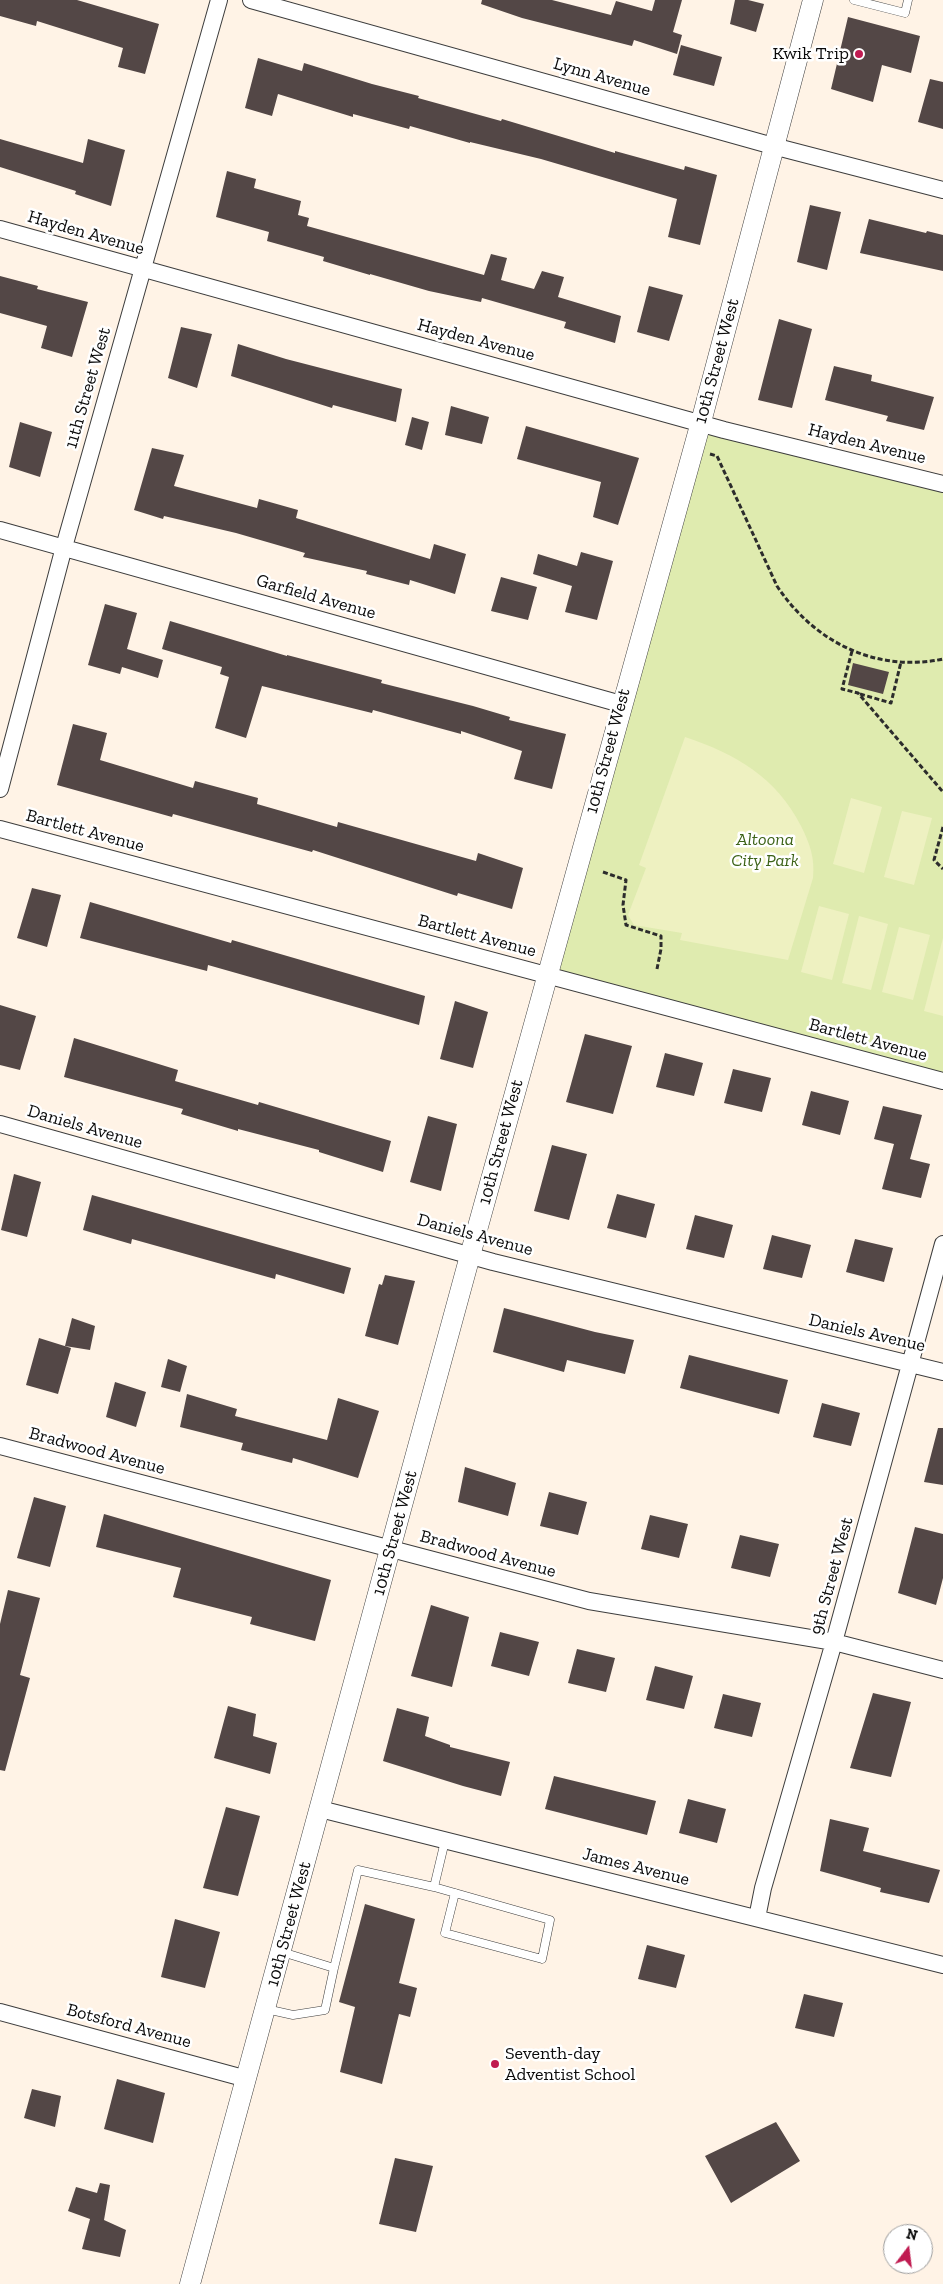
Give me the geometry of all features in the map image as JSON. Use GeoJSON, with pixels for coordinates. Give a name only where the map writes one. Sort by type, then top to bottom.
{"type":"FeatureCollection","features":[{"type":"Feature","properties":{"kind":"street","name":"11th Street West"},"geometry":{"type":"LineString","coordinates":[[0,789],[64,547],[219,0]]}},
{"type":"Feature","properties":{"kind":"street","name":"Lynn Avenue"},"geometry":{"type":"LineString","coordinates":[[251,0],[773,146],[943,190]]}},
{"type":"Feature","properties":{"kind":"street","name":"10th Street West"},"geometry":{"type":"LineString","coordinates":[[190,2284],[621,704],[701,422],[773,146],[814,0]]}},
{"type":"Feature","properties":{"kind":"street","name":"Hayden Avenue"},"geometry":{"type":"LineString","coordinates":[[0,229],[142,270],[701,422],[943,484]]}},
{"type":"Feature","properties":{"kind":"street","name":"Garfield Avenue"},"geometry":{"type":"LineString","coordinates":[[0,530],[621,704]]}},
{"type":"Feature","properties":{"kind":"street","name":"Bartlett Avenue"},"geometry":{"type":"LineString","coordinates":[[0,828],[943,1081]]}},
{"type":"Feature","properties":{"kind":"street","name":"Daniels Avenue"},"geometry":{"type":"LineString","coordinates":[[0,1124],[470,1255],[943,1372]]}},
{"type":"Feature","properties":{"kind":"street","name":"9th Street West"},"geometry":{"type":"LineString","coordinates":[[757,1918],[943,1244]]}},
{"type":"Feature","properties":{"kind":"street","name":"Bradwood Avenue"},"geometry":{"type":"LineString","coordinates":[[0,1446],[589,1601],[834,1642],[943,1670]]}},
{"type":"Feature","properties":{"kind":"street","name":"James Avenue"},"geometry":{"type":"LineString","coordinates":[[320,1809],[943,1965]]}},
{"type":"Feature","properties":{"kind":"street","name":"Botsford Avenue"},"geometry":{"type":"LineString","coordinates":[[0,2012],[247,2079]]}},
{"type":"Feature","properties":{"kind":"lane"},"geometry":{"type":"LineString","coordinates":[[855,0],[883,3],[905,13],[908,0]]}},
{"type":"Feature","properties":{"kind":"lane"},"geometry":{"type":"LineString","coordinates":[[434,1887],[445,1840]]}},
{"type":"Feature","properties":{"kind":"lane"},"geometry":{"type":"LineString","coordinates":[[266,2009],[293,2015],[325,2010],[358,1870],[434,1887],[550,1920],[542,1958],[445,1933],[455,1893]]}},
{"type":"Feature","properties":{"kind":"lane"},"geometry":{"type":"LineString","coordinates":[[282,1952],[334,1968]]}},
{"type":"Feature","properties":{"kind":"path"},"geometry":{"type":"LineString","coordinates":[[693,449],[717,456],[777,586],[787,601],[817,632],[839,646],[885,661],[901,662],[943,659]]}},
{"type":"Feature","properties":{"kind":"path"},"geometry":{"type":"LineString","coordinates":[[852,651],[842,689],[891,703],[901,662]]}},
{"type":"Feature","properties":{"kind":"path"},"geometry":{"type":"LineString","coordinates":[[858,693],[943,792]]}},
{"type":"Feature","properties":{"kind":"path"},"geometry":{"type":"LineString","coordinates":[[943,827],[934,860],[943,869]]}},
{"type":"Feature","properties":{"kind":"path"},"geometry":{"type":"LineString","coordinates":[[603,872],[626,880],[623,906],[626,925],[661,936],[661,949],[657,969]]}},
{"type":"Feature","properties":{"kind":"green space","name":"Altoona City Park"},"geometry":{"type":"Polygon","coordinates":[[[701,422],[943,484],[943,1081],[547,975],[701,422]]]}},
{"type":"Feature","properties":{"kind":"green space"},"geometry":{"type":"Polygon","coordinates":[[[685,737],[721,751],[753,770],[779,794],[801,826],[812,858],[813,878],[788,960],[680,940],[682,933],[634,925],[628,915],[646,868],[639,865],[685,737]]]}},
{"type":"Feature","properties":{"kind":"green space"},"geometry":{"type":"Polygon","coordinates":[[[851,798],[882,807],[864,873],[833,864],[851,798]]]}},
{"type":"Feature","properties":{"kind":"green space"},"geometry":{"type":"Polygon","coordinates":[[[902,811],[932,818],[914,885],[884,877],[902,811]]]}},
{"type":"Feature","properties":{"kind":"green space"},"geometry":{"type":"Polygon","coordinates":[[[819,906],[849,914],[832,980],[801,972],[819,906]]]}},
{"type":"Feature","properties":{"kind":"green space"},"geometry":{"type":"Polygon","coordinates":[[[859,916],[888,924],[871,990],[842,983],[859,916]]]}},
{"type":"Feature","properties":{"kind":"green space"},"geometry":{"type":"Polygon","coordinates":[[[899,927],[930,935],[913,1000],[882,992],[899,927]]]}},
{"type":"Feature","properties":{"kind":"green space"},"geometry":{"type":"Polygon","coordinates":[[[943,938],[943,1016],[924,1011],[943,938]]]}},
{"type":"Feature","properties":{"kind":"building"},"geometry":{"type":"Polygon","coordinates":[[[0,0],[77,0],[159,24],[145,74],[118,67],[123,48],[37,21],[36,26],[0,16],[0,0]]]}},
{"type":"Feature","properties":{"kind":"building"},"geometry":{"type":"Polygon","coordinates":[[[482,0],[552,0],[611,15],[616,1],[652,11],[655,0],[682,0],[673,32],[682,35],[677,54],[634,40],[632,46],[522,18],[481,4],[482,0]]]}},
{"type":"Feature","properties":{"kind":"building"},"geometry":{"type":"Polygon","coordinates":[[[735,0],[748,0],[764,4],[756,32],[730,24],[735,0]]]}},
{"type":"Feature","properties":{"kind":"building"},"geometry":{"type":"Polygon","coordinates":[[[848,17],[920,36],[911,73],[882,65],[873,102],[831,89],[848,17]]]}},
{"type":"Feature","properties":{"kind":"building"},"geometry":{"type":"Polygon","coordinates":[[[681,45],[722,57],[714,86],[673,75],[681,45]]]}},
{"type":"Feature","properties":{"kind":"building"},"geometry":{"type":"Polygon","coordinates":[[[258,58],[302,71],[304,63],[419,96],[418,98],[501,121],[502,119],[615,153],[615,151],[684,170],[685,166],[717,175],[700,245],[668,237],[677,199],[541,159],[470,143],[410,126],[409,129],[353,114],[353,117],[278,94],[272,116],[245,108],[258,58]]]}},
{"type":"Feature","properties":{"kind":"building"},"geometry":{"type":"Polygon","coordinates":[[[930,79],[943,82],[943,129],[918,122],[930,79]]]}},
{"type":"Feature","properties":{"kind":"building"},"geometry":{"type":"Polygon","coordinates":[[[0,139],[83,163],[88,139],[125,150],[111,206],[75,194],[76,191],[0,167],[0,139]]]}},
{"type":"Feature","properties":{"kind":"building"},"geometry":{"type":"Polygon","coordinates":[[[227,171],[256,179],[254,188],[301,201],[298,215],[309,218],[307,226],[484,275],[491,254],[507,258],[501,280],[534,289],[542,271],[564,277],[558,297],[621,316],[615,343],[564,328],[566,322],[482,298],[481,302],[429,291],[323,261],[324,257],[267,241],[269,232],[216,217],[227,171]]]}},
{"type":"Feature","properties":{"kind":"building"},"geometry":{"type":"Polygon","coordinates":[[[810,205],[841,212],[827,270],[797,262],[810,205]]]}},
{"type":"Feature","properties":{"kind":"building"},"geometry":{"type":"Polygon","coordinates":[[[869,219],[926,233],[927,231],[943,235],[943,271],[860,253],[869,219]]]}},
{"type":"Feature","properties":{"kind":"building"},"geometry":{"type":"Polygon","coordinates":[[[0,276],[38,286],[37,289],[88,302],[72,357],[41,348],[47,326],[0,313],[0,276]]]}},
{"type":"Feature","properties":{"kind":"building"},"geometry":{"type":"Polygon","coordinates":[[[649,286],[683,295],[669,341],[637,332],[649,286]]]}},
{"type":"Feature","properties":{"kind":"building"},"geometry":{"type":"Polygon","coordinates":[[[779,319],[812,329],[792,408],[758,400],[779,319]]]}},
{"type":"Feature","properties":{"kind":"building"},"geometry":{"type":"Polygon","coordinates":[[[181,327],[212,334],[197,388],[168,378],[181,327]]]}},
{"type":"Feature","properties":{"kind":"building"},"geometry":{"type":"Polygon","coordinates":[[[238,344],[286,359],[402,389],[396,422],[333,405],[332,408],[231,376],[238,344]]]}},
{"type":"Feature","properties":{"kind":"building"},"geometry":{"type":"Polygon","coordinates":[[[834,366],[872,375],[871,381],[934,397],[924,430],[886,421],[888,416],[825,400],[834,366]]]}},
{"type":"Feature","properties":{"kind":"building"},"geometry":{"type":"Polygon","coordinates":[[[451,406],[489,417],[482,444],[445,435],[451,406]]]}},
{"type":"Feature","properties":{"kind":"building"},"geometry":{"type":"Polygon","coordinates":[[[412,417],[429,422],[422,450],[405,445],[412,417]]]}},
{"type":"Feature","properties":{"kind":"building"},"geometry":{"type":"Polygon","coordinates":[[[20,422],[52,432],[40,477],[9,467],[20,422]]]}},
{"type":"Feature","properties":{"kind":"building"},"geometry":{"type":"Polygon","coordinates":[[[526,426],[639,458],[618,525],[593,517],[601,482],[517,459],[526,426]]]}},
{"type":"Feature","properties":{"kind":"building"},"geometry":{"type":"Polygon","coordinates":[[[152,448],[184,455],[174,486],[257,508],[259,499],[298,510],[296,518],[430,559],[434,544],[466,554],[455,594],[410,580],[409,585],[366,574],[367,571],[303,557],[305,553],[236,533],[164,516],[163,519],[134,510],[152,448]]]}},
{"type":"Feature","properties":{"kind":"building"},"geometry":{"type":"Polygon","coordinates":[[[581,552],[613,561],[597,620],[565,612],[572,586],[533,574],[538,554],[577,566],[581,552]]]}},
{"type":"Feature","properties":{"kind":"building"},"geometry":{"type":"Polygon","coordinates":[[[501,577],[537,587],[528,620],[491,611],[501,577]]]}},
{"type":"Feature","properties":{"kind":"building"},"geometry":{"type":"Polygon","coordinates":[[[105,604],[137,613],[127,649],[163,660],[158,678],[122,667],[120,674],[88,665],[105,604]]]}},
{"type":"Feature","properties":{"kind":"building"},"geometry":{"type":"Polygon","coordinates":[[[170,621],[287,656],[382,680],[381,683],[473,706],[510,717],[509,720],[566,734],[552,789],[514,779],[522,751],[461,731],[461,734],[373,710],[372,713],[262,686],[246,738],[215,728],[229,677],[220,674],[222,667],[162,649],[170,621]]]}},
{"type":"Feature","properties":{"kind":"building"},"geometry":{"type":"Polygon","coordinates":[[[853,663],[889,672],[883,694],[848,685],[853,663]]]}},
{"type":"Feature","properties":{"kind":"building"},"geometry":{"type":"Polygon","coordinates":[[[73,724],[107,733],[100,760],[193,788],[195,781],[258,798],[257,804],[337,827],[338,822],[476,861],[478,853],[523,868],[512,909],[458,893],[457,896],[313,850],[312,852],[173,814],[172,817],[57,785],[73,724]]]}},
{"type":"Feature","properties":{"kind":"building"},"geometry":{"type":"Polygon","coordinates":[[[32,888],[61,895],[47,947],[17,938],[32,888]]]}},
{"type":"Feature","properties":{"kind":"building"},"geometry":{"type":"Polygon","coordinates":[[[90,902],[231,943],[232,940],[425,996],[419,1025],[208,965],[207,971],[80,938],[90,902]]]}},
{"type":"Feature","properties":{"kind":"building"},"geometry":{"type":"Polygon","coordinates":[[[455,1001],[488,1012],[473,1068],[440,1059],[455,1001]]]}},
{"type":"Feature","properties":{"kind":"building"},"geometry":{"type":"Polygon","coordinates":[[[0,1005],[36,1016],[20,1070],[0,1065],[0,1005]]]}},
{"type":"Feature","properties":{"kind":"building"},"geometry":{"type":"Polygon","coordinates":[[[585,1034],[632,1046],[613,1114],[566,1102],[585,1034]]]}},
{"type":"Feature","properties":{"kind":"building"},"geometry":{"type":"Polygon","coordinates":[[[74,1038],[178,1070],[175,1081],[258,1105],[259,1102],[391,1141],[383,1172],[319,1152],[319,1150],[238,1129],[238,1131],[181,1114],[183,1109],[64,1077],[74,1038]]]}},
{"type":"Feature","properties":{"kind":"building"},"geometry":{"type":"Polygon","coordinates":[[[665,1053],[703,1063],[694,1096],[656,1087],[665,1053]]]}},
{"type":"Feature","properties":{"kind":"building"},"geometry":{"type":"Polygon","coordinates":[[[733,1069],[771,1078],[762,1112],[724,1103],[733,1069]]]}},
{"type":"Feature","properties":{"kind":"building"},"geometry":{"type":"Polygon","coordinates":[[[811,1091],[849,1101],[840,1135],[802,1125],[811,1091]]]}},
{"type":"Feature","properties":{"kind":"building"},"geometry":{"type":"Polygon","coordinates":[[[883,1106],[922,1115],[910,1159],[930,1164],[921,1198],[882,1189],[894,1144],[874,1139],[883,1106]]]}},
{"type":"Feature","properties":{"kind":"building"},"geometry":{"type":"Polygon","coordinates":[[[428,1116],[457,1124],[441,1191],[410,1182],[428,1116]]]}},
{"type":"Feature","properties":{"kind":"building"},"geometry":{"type":"Polygon","coordinates":[[[552,1145],[587,1154],[569,1220],[534,1211],[552,1145]]]}},
{"type":"Feature","properties":{"kind":"building"},"geometry":{"type":"Polygon","coordinates":[[[14,1174],[41,1182],[27,1237],[1,1230],[14,1174]]]}},
{"type":"Feature","properties":{"kind":"building"},"geometry":{"type":"Polygon","coordinates":[[[617,1194],[655,1204],[646,1238],[607,1228],[617,1194]]]}},
{"type":"Feature","properties":{"kind":"building"},"geometry":{"type":"Polygon","coordinates":[[[92,1195],[351,1268],[344,1294],[276,1274],[275,1279],[132,1239],[131,1244],[83,1230],[92,1195]]]}},
{"type":"Feature","properties":{"kind":"building"},"geometry":{"type":"Polygon","coordinates":[[[695,1215],[733,1225],[724,1258],[686,1249],[695,1215]]]}},
{"type":"Feature","properties":{"kind":"building"},"geometry":{"type":"Polygon","coordinates":[[[772,1235],[811,1245],[802,1278],[763,1269],[772,1235]]]}},
{"type":"Feature","properties":{"kind":"building"},"geometry":{"type":"Polygon","coordinates":[[[855,1239],[893,1248],[884,1282],[846,1272],[855,1239]]]}},
{"type":"Feature","properties":{"kind":"building"},"geometry":{"type":"Polygon","coordinates":[[[385,1275],[415,1281],[398,1345],[365,1336],[379,1284],[382,1285],[385,1275]]]}},
{"type":"Feature","properties":{"kind":"building"},"geometry":{"type":"Polygon","coordinates":[[[504,1308],[595,1332],[634,1340],[625,1374],[567,1360],[564,1372],[493,1352],[504,1308]]]}},
{"type":"Feature","properties":{"kind":"building"},"geometry":{"type":"Polygon","coordinates":[[[72,1318],[95,1326],[90,1350],[65,1346],[72,1318]]]}},
{"type":"Feature","properties":{"kind":"building"},"geometry":{"type":"Polygon","coordinates":[[[39,1338],[71,1348],[58,1394],[26,1385],[39,1338]]]}},
{"type":"Feature","properties":{"kind":"building"},"geometry":{"type":"Polygon","coordinates":[[[689,1355],[788,1380],[779,1414],[680,1388],[689,1355]]]}},
{"type":"Feature","properties":{"kind":"building"},"geometry":{"type":"Polygon","coordinates":[[[168,1359],[187,1366],[180,1392],[161,1387],[168,1359]]]}},
{"type":"Feature","properties":{"kind":"building"},"geometry":{"type":"Polygon","coordinates":[[[115,1382],[146,1392],[136,1427],[106,1417],[115,1382]]]}},
{"type":"Feature","properties":{"kind":"building"},"geometry":{"type":"Polygon","coordinates":[[[187,1394],[237,1409],[235,1416],[327,1440],[338,1398],[379,1411],[358,1478],[293,1458],[292,1463],[241,1450],[243,1443],[180,1427],[187,1394]]]}},
{"type":"Feature","properties":{"kind":"building"},"geometry":{"type":"Polygon","coordinates":[[[822,1403],[860,1413],[851,1446],[813,1437],[822,1403]]]}},
{"type":"Feature","properties":{"kind":"building"},"geometry":{"type":"Polygon","coordinates":[[[938,1428],[943,1428],[943,1485],[924,1482],[938,1428]]]}},
{"type":"Feature","properties":{"kind":"building"},"geometry":{"type":"Polygon","coordinates":[[[465,1467],[516,1483],[508,1516],[458,1502],[465,1467]]]}},
{"type":"Feature","properties":{"kind":"building"},"geometry":{"type":"Polygon","coordinates":[[[549,1492],[587,1502],[578,1535],[540,1526],[549,1492]]]}},
{"type":"Feature","properties":{"kind":"building"},"geometry":{"type":"Polygon","coordinates":[[[34,1497],[66,1506],[50,1567],[17,1558],[34,1497]]]}},
{"type":"Feature","properties":{"kind":"building"},"geometry":{"type":"Polygon","coordinates":[[[104,1514],[331,1580],[315,1641],[250,1624],[252,1617],[173,1597],[181,1568],[96,1547],[104,1514]]]}},
{"type":"Feature","properties":{"kind":"building"},"geometry":{"type":"Polygon","coordinates":[[[650,1515],[688,1524],[679,1558],[641,1549],[650,1515]]]}},
{"type":"Feature","properties":{"kind":"building"},"geometry":{"type":"Polygon","coordinates":[[[915,1527],[943,1534],[943,1578],[936,1605],[898,1593],[915,1527]]]}},
{"type":"Feature","properties":{"kind":"building"},"geometry":{"type":"Polygon","coordinates":[[[740,1535],[779,1544],[770,1577],[731,1568],[740,1535]]]}},
{"type":"Feature","properties":{"kind":"building"},"geometry":{"type":"Polygon","coordinates":[[[8,1590],[40,1598],[20,1675],[30,1678],[5,1771],[0,1770],[0,1624],[8,1590]]]}},
{"type":"Feature","properties":{"kind":"building"},"geometry":{"type":"Polygon","coordinates":[[[431,1605],[469,1617],[452,1687],[411,1676],[431,1605]]]}},
{"type":"Feature","properties":{"kind":"building"},"geometry":{"type":"Polygon","coordinates":[[[500,1632],[539,1642],[529,1676],[491,1666],[500,1632]]]}},
{"type":"Feature","properties":{"kind":"building"},"geometry":{"type":"Polygon","coordinates":[[[577,1649],[615,1658],[606,1692],[568,1683],[577,1649]]]}},
{"type":"Feature","properties":{"kind":"building"},"geometry":{"type":"Polygon","coordinates":[[[655,1666],[693,1676],[684,1709],[646,1700],[655,1666]]]}},
{"type":"Feature","properties":{"kind":"building"},"geometry":{"type":"Polygon","coordinates":[[[873,1693],[911,1702],[891,1777],[850,1768],[873,1693]]]}},
{"type":"Feature","properties":{"kind":"building"},"geometry":{"type":"Polygon","coordinates":[[[723,1694],[761,1703],[752,1737],[714,1728],[723,1694]]]}},
{"type":"Feature","properties":{"kind":"building"},"geometry":{"type":"Polygon","coordinates":[[[228,1706],[256,1714],[253,1736],[277,1743],[270,1774],[214,1758],[228,1706]]]}},
{"type":"Feature","properties":{"kind":"building"},"geometry":{"type":"Polygon","coordinates":[[[397,1708],[429,1717],[425,1736],[450,1745],[450,1747],[510,1762],[501,1796],[383,1761],[397,1708]]]}},
{"type":"Feature","properties":{"kind":"building"},"geometry":{"type":"Polygon","coordinates":[[[554,1776],[656,1801],[647,1835],[545,1809],[554,1776]]]}},
{"type":"Feature","properties":{"kind":"building"},"geometry":{"type":"Polygon","coordinates":[[[688,1799],[726,1809],[717,1843],[679,1833],[688,1799]]]}},
{"type":"Feature","properties":{"kind":"building"},"geometry":{"type":"Polygon","coordinates":[[[226,1807],[260,1816],[238,1896],[203,1888],[226,1807]]]}},
{"type":"Feature","properties":{"kind":"building"},"geometry":{"type":"Polygon","coordinates":[[[830,1819],[869,1828],[863,1851],[940,1870],[929,1903],[880,1892],[881,1888],[820,1871],[830,1819]]]}},
{"type":"Feature","properties":{"kind":"building"},"geometry":{"type":"Polygon","coordinates":[[[365,1904],[415,1919],[399,1983],[417,1988],[410,2017],[399,2014],[382,2084],[340,2072],[355,2007],[339,2002],[365,1904]]]}},
{"type":"Feature","properties":{"kind":"building"},"geometry":{"type":"Polygon","coordinates":[[[175,1919],[220,1932],[205,1988],[161,1977],[175,1919]]]}},
{"type":"Feature","properties":{"kind":"building"},"geometry":{"type":"Polygon","coordinates":[[[647,1945],[685,1955],[676,1988],[638,1979],[647,1945]]]}},
{"type":"Feature","properties":{"kind":"building"},"geometry":{"type":"Polygon","coordinates":[[[804,1994],[843,2003],[834,2037],[795,2028],[804,1994]]]}},
{"type":"Feature","properties":{"kind":"building"},"geometry":{"type":"Polygon","coordinates":[[[117,2079],[165,2093],[153,2143],[104,2129],[117,2079]]]}},
{"type":"Feature","properties":{"kind":"building"},"geometry":{"type":"Polygon","coordinates":[[[32,2089],[61,2096],[55,2127],[24,2118],[32,2089]]]}},
{"type":"Feature","properties":{"kind":"building"},"geometry":{"type":"Polygon","coordinates":[[[776,2122],[800,2161],[731,2203],[705,2156],[776,2122]]]}},
{"type":"Feature","properties":{"kind":"building"},"geometry":{"type":"Polygon","coordinates":[[[395,2158],[433,2166],[416,2232],[379,2224],[395,2158]]]}},
{"type":"Feature","properties":{"kind":"building"},"geometry":{"type":"Polygon","coordinates":[[[100,2183],[110,2185],[104,2220],[126,2230],[120,2257],[82,2249],[90,2219],[68,2211],[76,2187],[97,2193],[100,2183]]]}},
{"type":"Feature","properties":{"kind":"place","name":"Kwik Trip"},"geometry":{"type":"Point","coordinates":[859,54]}},
{"type":"Feature","properties":{"kind":"place","name":"Seventh-day Adventist School"},"geometry":{"type":"Point","coordinates":[495,2064]}}]}
